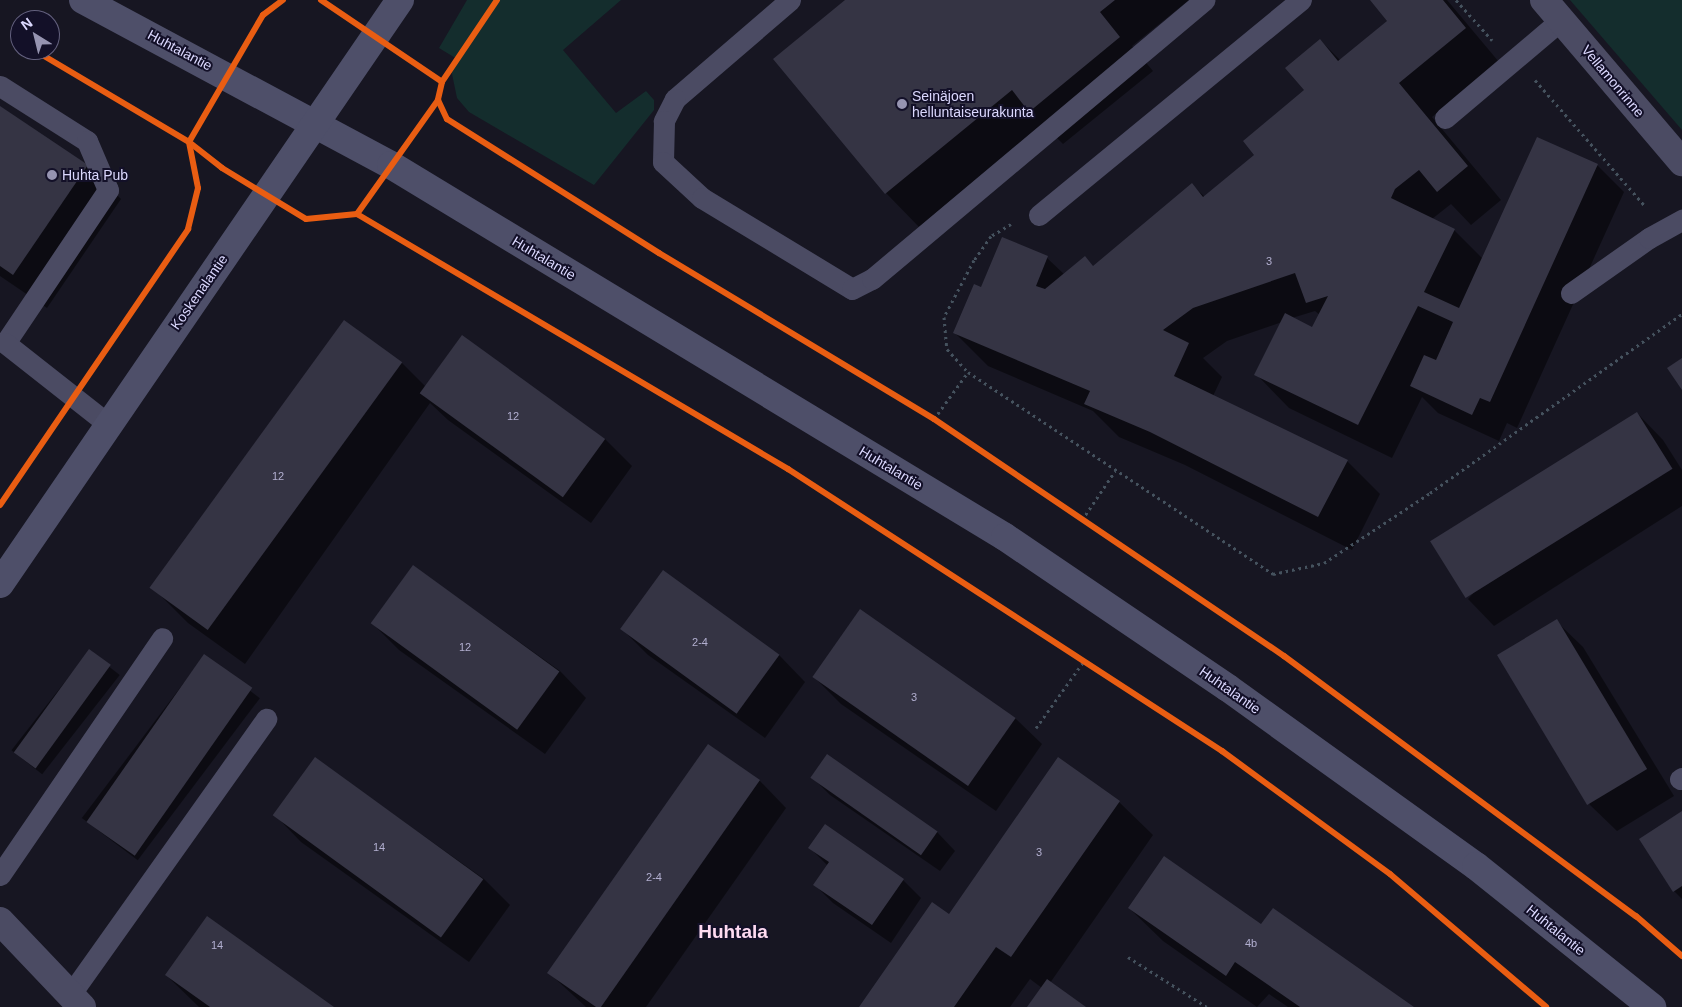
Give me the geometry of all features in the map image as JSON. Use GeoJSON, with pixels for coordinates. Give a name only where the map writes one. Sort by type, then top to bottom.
{"type":"FeatureCollection","features":[{"type":"Feature","properties":{"kind":"main road","name":"Huhtalantie"},"geometry":{"type":"LineString","coordinates":[[83,0],[315,123],[391,166],[1005,537],[1228,688],[1476,866],[1652,1007]]}},
{"type":"Feature","properties":{"kind":"main road","name":"Koskenalantie"},"geometry":{"type":"LineString","coordinates":[[0,584],[400,0]]}},
{"type":"Feature","properties":{"kind":"street","name":"Vellamonrinne"},"geometry":{"type":"LineString","coordinates":[[1552,10],[1682,162]]}},
{"type":"Feature","properties":{"kind":"street"},"geometry":{"type":"LineString","coordinates":[[0,921],[76,1001]]}},
{"type":"Feature","properties":{"kind":"lane"},"geometry":{"type":"LineString","coordinates":[[790,0],[675,99],[664,121],[663,162],[702,198],[852,289],[872,279],[1204,0]]}},
{"type":"Feature","properties":{"kind":"lane"},"geometry":{"type":"LineString","coordinates":[[1039,215],[1301,0]]}},
{"type":"Feature","properties":{"kind":"lane"},"geometry":{"type":"LineString","coordinates":[[1445,118],[1513,63],[1552,10]]}},
{"type":"Feature","properties":{"kind":"lane"},"geometry":{"type":"LineString","coordinates":[[0,86],[87,141],[108,190],[3,347],[108,424]]}},
{"type":"Feature","properties":{"kind":"lane"},"geometry":{"type":"LineString","coordinates":[[1571,293],[1673,224]]}},
{"type":"Feature","properties":{"kind":"lane"},"geometry":{"type":"LineString","coordinates":[[0,875],[162,638]]}},
{"type":"Feature","properties":{"kind":"lane"},"geometry":{"type":"LineString","coordinates":[[76,1001],[266,718]]}},
{"type":"Feature","properties":{"kind":"path"},"geometry":{"type":"LineString","coordinates":[[1456,0],[1513,63],[1541,85],[1673,224]]}},
{"type":"Feature","properties":{"kind":"path"},"geometry":{"type":"LineString","coordinates":[[1039,215],[1008,225],[991,236],[974,260],[944,317],[947,349],[968,372],[1272,574],[1324,564],[1430,493],[1682,314]]}},
{"type":"Feature","properties":{"kind":"path"},"geometry":{"type":"LineString","coordinates":[[934,419],[968,372]]}},
{"type":"Feature","properties":{"kind":"path"},"geometry":{"type":"LineString","coordinates":[[926,414],[942,425]]}},
{"type":"Feature","properties":{"kind":"path"},"geometry":{"type":"LineString","coordinates":[[1082,520],[1115,471]]}},
{"type":"Feature","properties":{"kind":"path"},"geometry":{"type":"LineString","coordinates":[[1074,514],[1090,525]]}},
{"type":"Feature","properties":{"kind":"path"},"geometry":{"type":"LineString","coordinates":[[1076,656],[1092,667]]}},
{"type":"Feature","properties":{"kind":"path"},"geometry":{"type":"LineString","coordinates":[[1036,728],[1084,661]]}},
{"type":"Feature","properties":{"kind":"path"},"geometry":{"type":"LineString","coordinates":[[1128,957],[1207,1007]]}},
{"type":"Feature","properties":{"kind":"green space"},"geometry":{"type":"Polygon","coordinates":[[[467,0],[621,0],[563,50],[616,113],[646,91],[654,100],[654,110],[594,185],[469,112],[457,98],[451,69],[457,59],[439,48],[467,0]]]}},
{"type":"Feature","properties":{"kind":"green space"},"geometry":{"type":"Polygon","coordinates":[[[1570,0],[1682,0],[1682,130],[1570,0]]]}},
{"type":"Feature","properties":{"kind":"building","name":"Seinäjoen helluntaiseurakunta"},"geometry":{"type":"Polygon","coordinates":[[[845,0],[1115,0],[1100,12],[1120,37],[1029,112],[1012,90],[885,194],[773,59],[845,0]]]}},
{"type":"Feature","properties":{"kind":"building"},"geometry":{"type":"Polygon","coordinates":[[[1370,0],[1443,0],[1466,28],[1399,83],[1468,166],[1437,192],[1419,170],[1395,189],[1391,198],[1455,229],[1424,292],[1459,308],[1537,137],[1598,164],[1490,402],[1480,398],[1472,415],[1410,386],[1424,355],[1436,360],[1453,322],[1418,306],[1358,425],[1254,375],[1285,313],[1312,327],[1328,296],[1306,303],[1295,273],[1193,308],[1163,330],[1189,343],[1174,376],[1348,460],[1318,517],[1150,432],[1084,404],[1090,391],[953,333],[974,284],[981,287],[1002,237],[1048,256],[1036,286],[1045,289],[1085,256],[1093,266],[1192,183],[1203,197],[1254,155],[1243,141],[1304,90],[1285,68],[1320,39],[1338,61],[1387,21],[1370,0]]]}},
{"type":"Feature","properties":{"kind":"building"},"geometry":{"type":"Polygon","coordinates":[[[0,106],[88,165],[13,275],[0,266],[0,106]]]}},
{"type":"Feature","properties":{"kind":"building"},"geometry":{"type":"Polygon","coordinates":[[[344,320],[402,362],[208,630],[149,588],[344,320]]]}},
{"type":"Feature","properties":{"kind":"building"},"geometry":{"type":"Polygon","coordinates":[[[462,335],[605,439],[563,497],[420,393],[462,335]]]}},
{"type":"Feature","properties":{"kind":"building"},"geometry":{"type":"Polygon","coordinates":[[[1682,358],[1682,390],[1667,368],[1682,358]]]}},
{"type":"Feature","properties":{"kind":"building"},"geometry":{"type":"Polygon","coordinates":[[[1637,412],[1673,469],[1466,598],[1430,541],[1637,412]]]}},
{"type":"Feature","properties":{"kind":"building"},"geometry":{"type":"Polygon","coordinates":[[[413,565],[559,671],[517,730],[371,623],[413,565]]]}},
{"type":"Feature","properties":{"kind":"building"},"geometry":{"type":"Polygon","coordinates":[[[663,570],[779,655],[737,714],[620,629],[663,570]]]}},
{"type":"Feature","properties":{"kind":"building"},"geometry":{"type":"Polygon","coordinates":[[[860,609],[1016,718],[968,786],[812,677],[860,609]]]}},
{"type":"Feature","properties":{"kind":"building"},"geometry":{"type":"Polygon","coordinates":[[[1557,619],[1647,769],[1587,805],[1497,655],[1557,619]]]}},
{"type":"Feature","properties":{"kind":"building"},"geometry":{"type":"Polygon","coordinates":[[[89,649],[111,665],[36,768],[14,753],[89,649]]]}},
{"type":"Feature","properties":{"kind":"building"},"geometry":{"type":"Polygon","coordinates":[[[204,654],[252,688],[135,856],[86,822],[204,654]]]}},
{"type":"Feature","properties":{"kind":"building"},"geometry":{"type":"Polygon","coordinates":[[[708,744],[760,780],[601,1007],[596,1007],[547,973],[708,744]]]}},
{"type":"Feature","properties":{"kind":"building"},"geometry":{"type":"Polygon","coordinates":[[[827,754],[938,831],[921,855],[810,778],[827,754]]]}},
{"type":"Feature","properties":{"kind":"building"},"geometry":{"type":"Polygon","coordinates":[[[315,757],[483,879],[441,938],[273,815],[315,757]]]}},
{"type":"Feature","properties":{"kind":"building"},"geometry":{"type":"Polygon","coordinates":[[[1058,757],[1120,801],[1011,957],[996,947],[954,1007],[859,1007],[932,902],[949,914],[1058,757]]]}},
{"type":"Feature","properties":{"kind":"building"},"geometry":{"type":"Polygon","coordinates":[[[1682,811],[1682,886],[1673,892],[1639,839],[1682,811]]]}},
{"type":"Feature","properties":{"kind":"building"},"geometry":{"type":"Polygon","coordinates":[[[825,824],[904,879],[872,925],[813,885],[829,862],[808,848],[825,824]]]}},
{"type":"Feature","properties":{"kind":"building"},"geometry":{"type":"Polygon","coordinates":[[[1164,856],[1261,924],[1273,908],[1414,1007],[1300,1007],[1235,962],[1226,976],[1128,908],[1164,856]]]}},
{"type":"Feature","properties":{"kind":"building"},"geometry":{"type":"Polygon","coordinates":[[[207,916],[334,1007],[210,1007],[165,975],[207,916]]]}},
{"type":"Feature","properties":{"kind":"building"},"geometry":{"type":"Polygon","coordinates":[[[1047,979],[1086,1007],[1027,1007],[1047,979]]]}},
{"type":"Feature","properties":{"kind":"cycle path"},"geometry":{"type":"LineString","coordinates":[[0,505],[188,229],[198,188],[189,142],[263,15],[283,0]]}},
{"type":"Feature","properties":{"kind":"cycle path"},"geometry":{"type":"LineString","coordinates":[[321,0],[442,82]]}},
{"type":"Feature","properties":{"kind":"cycle path"},"geometry":{"type":"LineString","coordinates":[[497,0],[442,82],[438,100],[447,119],[659,253],[934,419],[1284,656],[1636,916],[1682,956]]}},
{"type":"Feature","properties":{"kind":"cycle path"},"geometry":{"type":"LineString","coordinates":[[51,60],[189,142],[222,168],[306,219],[357,214],[788,469],[1222,751],[1390,874],[1546,1007]]}},
{"type":"Feature","properties":{"kind":"cycle path"},"geometry":{"type":"LineString","coordinates":[[357,214],[438,100]]}},
{"type":"Feature","properties":{"kind":"place","name":"Seinäjoen helluntaiseurakunta"},"geometry":{"type":"Point","coordinates":[902,104]}},
{"type":"Feature","properties":{"kind":"place","name":"Huhta Pub"},"geometry":{"type":"Point","coordinates":[52,175]}},
{"type":"Feature","properties":{"kind":"district","name":"Huhtala"},"geometry":{"type":"Point","coordinates":[733,932]}}]}
